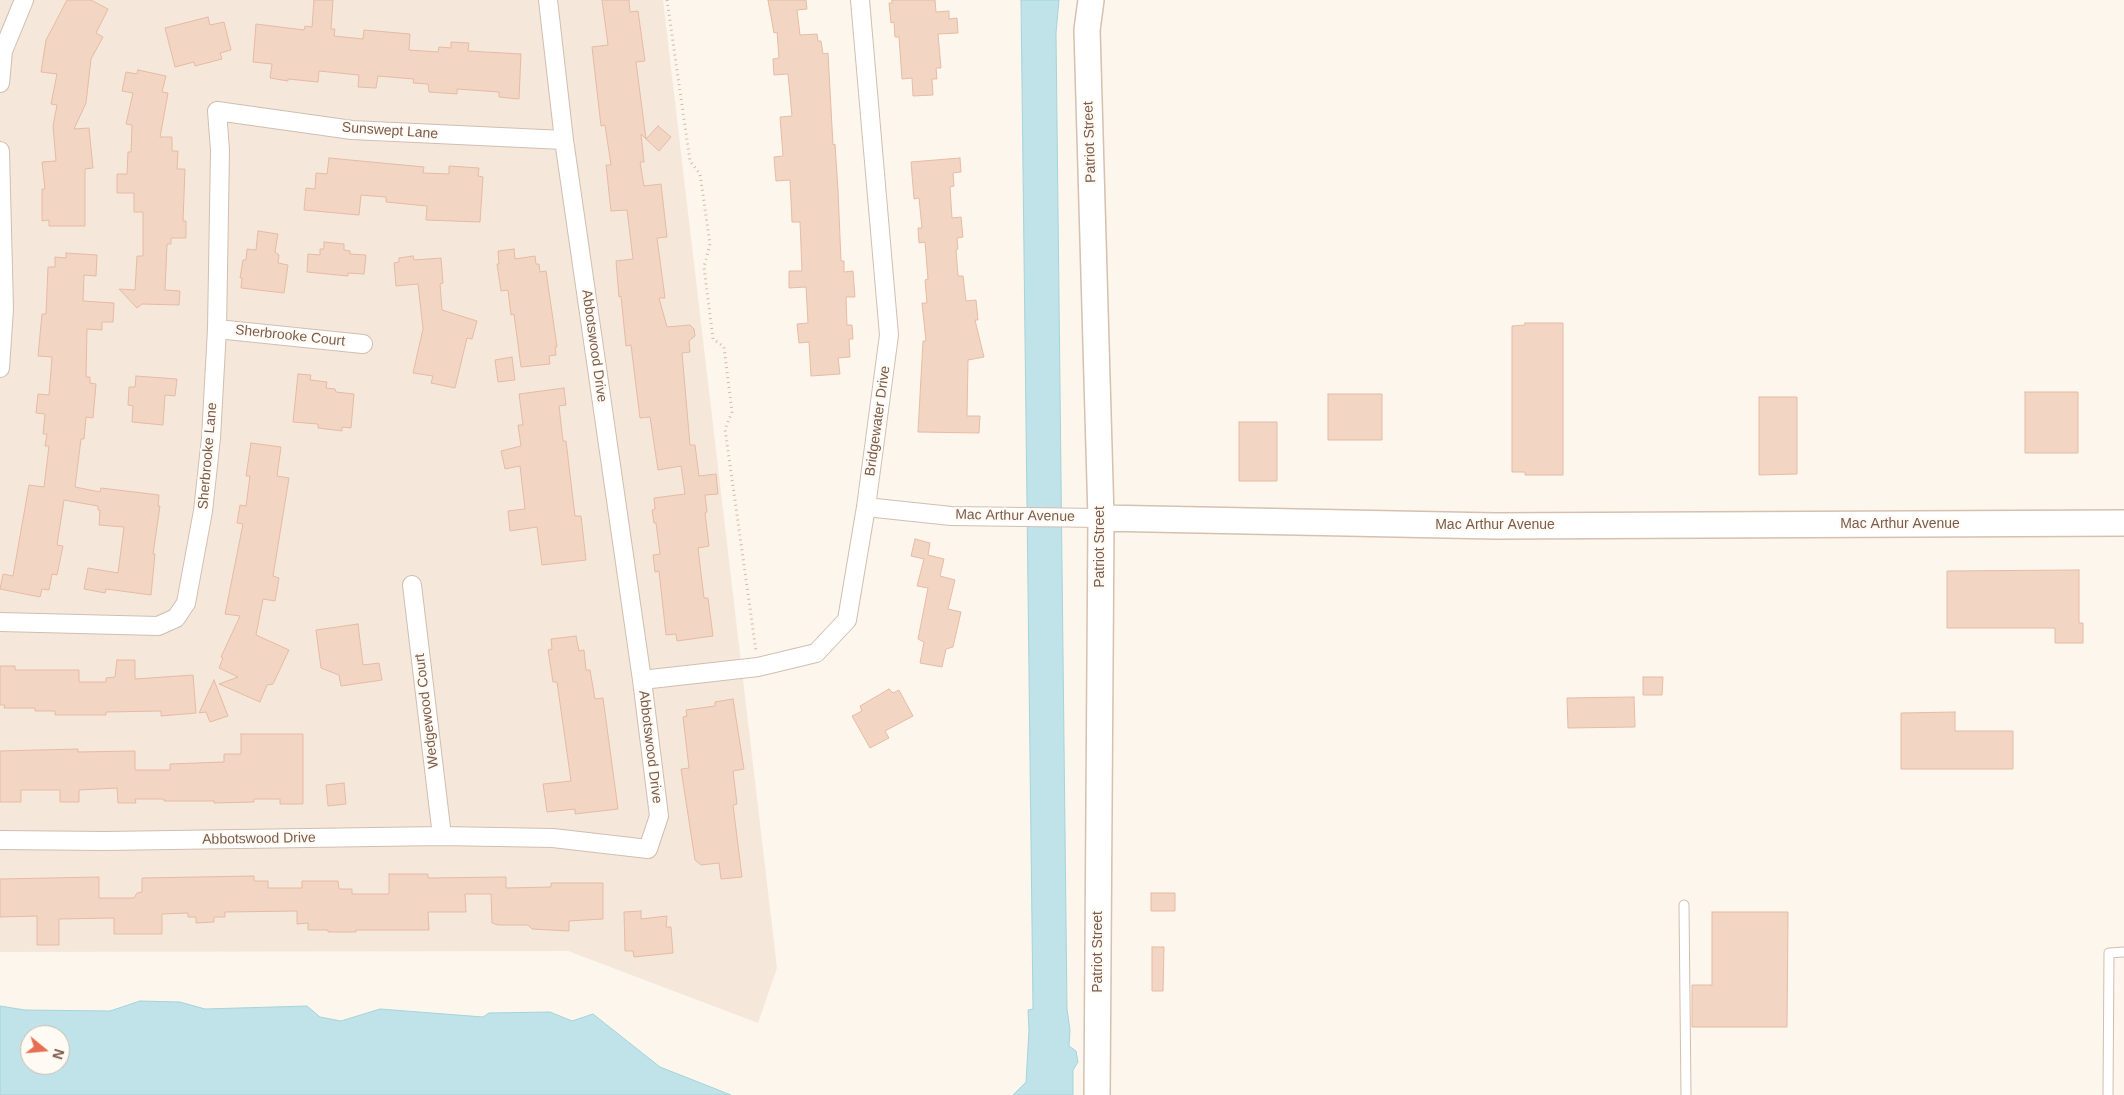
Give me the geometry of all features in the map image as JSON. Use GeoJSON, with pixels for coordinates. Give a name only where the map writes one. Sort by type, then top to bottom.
{"type":"FeatureCollection","features":[{"type":"Feature","properties":{"kind":"main road","name":"Patriot Street"},"geometry":{"type":"LineString","coordinates":[[1091,0],[1087,30],[1101,518],[1097,1095]]}},
{"type":"Feature","properties":{"kind":"main road","name":"Mac Arthur Avenue"},"geometry":{"type":"LineString","coordinates":[[1101,518],[1496,526],[2124,523]]}},
{"type":"Feature","properties":{"kind":"street"},"geometry":{"type":"LineString","coordinates":[[0,83],[3,51],[24,0]]}},
{"type":"Feature","properties":{"kind":"street","name":"Abbotswood Drive"},"geometry":{"type":"LineString","coordinates":[[0,840],[105,841],[442,836],[553,838],[648,849],[659,816],[642,680],[564,140],[548,0]]}},
{"type":"Feature","properties":{"kind":"street","name":"Bridgewater Drive"},"geometry":{"type":"LineString","coordinates":[[642,680],[758,666],[816,653],[847,620],[866,507],[889,335],[860,0]]}},
{"type":"Feature","properties":{"kind":"street","name":"Sunswept Lane"},"geometry":{"type":"LineString","coordinates":[[216,111],[352,130],[564,140]]}},
{"type":"Feature","properties":{"kind":"street","name":"Sherbrooke Lane"},"geometry":{"type":"LineString","coordinates":[[0,622],[158,626],[176,618],[186,603],[203,511],[212,438],[217,329],[220,150],[216,111]]}},
{"type":"Feature","properties":{"kind":"street"},"geometry":{"type":"LineString","coordinates":[[0,151],[2,309],[0,368]]}},
{"type":"Feature","properties":{"kind":"street","name":"Sherbrooke Court"},"geometry":{"type":"LineString","coordinates":[[217,329],[363,344]]}},
{"type":"Feature","properties":{"kind":"street","name":"Mac Arthur Avenue"},"geometry":{"type":"LineString","coordinates":[[866,507],[951,516],[1101,518]]}},
{"type":"Feature","properties":{"kind":"street","name":"Wedgewood Court"},"geometry":{"type":"LineString","coordinates":[[412,585],[442,836]]}},
{"type":"Feature","properties":{"kind":"lane"},"geometry":{"type":"LineString","coordinates":[[1684,905],[1686,1095]]}},
{"type":"Feature","properties":{"kind":"lane"},"geometry":{"type":"LineString","coordinates":[[2108,1095],[2108,952],[2124,952]]}},
{"type":"Feature","properties":{"kind":"path"},"geometry":{"type":"LineString","coordinates":[[667,0],[690,161],[700,174],[710,244],[704,267],[705,276],[713,338],[724,347],[732,412],[725,429],[758,666]]}},
{"type":"Feature","properties":{"kind":"shaded area"},"geometry":{"type":"Polygon","coordinates":[[[0,0],[663,0],[777,968],[758,1023],[568,951],[0,952],[0,0]]]}},
{"type":"Feature","properties":{"kind":"water"},"geometry":{"type":"Polygon","coordinates":[[[1021,0],[1059,0],[1056,33],[1067,1009],[1070,1030],[1069,1046],[1076,1051],[1078,1062],[1073,1070],[1073,1095],[1013,1095],[1026,1082],[1029,1030],[1028,1010],[1033,1009],[1021,0]]]}},
{"type":"Feature","properties":{"kind":"water"},"geometry":{"type":"Polygon","coordinates":[[[140,1001],[180,1002],[205,1009],[307,1006],[320,1017],[341,1021],[380,1009],[483,1017],[489,1013],[550,1012],[572,1021],[593,1014],[660,1067],[731,1095],[0,1095],[0,1006],[25,1010],[110,1011],[140,1001]]]}},
{"type":"Feature","properties":{"kind":"building"},"geometry":{"type":"Polygon","coordinates":[[[67,0],[91,0],[108,9],[96,33],[103,37],[91,59],[86,103],[74,129],[89,128],[93,168],[85,169],[85,226],[49,226],[49,220],[42,221],[42,189],[45,189],[42,162],[56,161],[53,126],[57,105],[51,104],[57,74],[41,72],[46,40],[67,0]]]}},
{"type":"Feature","properties":{"kind":"building"},"geometry":{"type":"Polygon","coordinates":[[[314,0],[333,0],[331,29],[335,29],[334,36],[363,39],[364,30],[410,34],[409,50],[438,52],[439,47],[451,48],[451,42],[469,43],[468,51],[521,54],[519,99],[499,97],[499,92],[457,89],[457,94],[429,92],[428,84],[413,83],[414,79],[378,76],[376,88],[358,87],[359,75],[319,71],[318,82],[270,78],[272,64],[253,62],[256,24],[304,30],[305,26],[312,27],[314,0]]]}},
{"type":"Feature","properties":{"kind":"building"},"geometry":{"type":"Polygon","coordinates":[[[602,0],[629,0],[630,12],[638,11],[645,61],[636,62],[646,139],[641,134],[644,162],[640,162],[644,186],[661,184],[667,237],[657,238],[665,298],[659,298],[667,327],[690,325],[694,329],[695,336],[689,341],[690,352],[682,353],[690,445],[695,445],[699,476],[716,474],[718,494],[705,495],[709,546],[698,548],[704,598],[708,598],[713,636],[677,641],[676,634],[666,635],[659,571],[655,572],[653,555],[660,554],[656,523],[654,523],[652,510],[655,509],[654,498],[685,494],[681,466],[658,470],[650,417],[640,418],[631,345],[626,346],[616,261],[633,259],[627,210],[611,211],[606,165],[611,165],[605,125],[601,126],[592,47],[608,45],[602,0]]]}},
{"type":"Feature","properties":{"kind":"building"},"geometry":{"type":"Polygon","coordinates":[[[768,0],[806,0],[807,9],[797,10],[800,35],[817,34],[818,41],[821,41],[823,54],[828,53],[841,261],[844,261],[844,272],[853,271],[855,297],[846,297],[847,325],[852,325],[853,339],[849,339],[850,357],[838,358],[840,374],[811,376],[809,342],[799,343],[797,324],[808,323],[806,287],[789,288],[789,271],[802,271],[800,222],[792,222],[790,180],[776,181],[774,157],[783,156],[780,117],[792,116],[788,74],[774,75],[773,59],[779,58],[777,32],[774,33],[768,0]]]}},
{"type":"Feature","properties":{"kind":"building"},"geometry":{"type":"Polygon","coordinates":[[[892,0],[935,0],[936,12],[949,11],[949,19],[957,18],[958,33],[938,34],[941,68],[936,68],[937,79],[932,79],[933,95],[913,96],[912,78],[902,79],[899,37],[895,37],[894,22],[891,23],[889,3],[892,3],[892,0]]]}},
{"type":"Feature","properties":{"kind":"building"},"geometry":{"type":"Polygon","coordinates":[[[208,17],[210,25],[224,22],[231,50],[220,53],[222,59],[195,66],[194,62],[175,67],[165,28],[208,17]]]}},
{"type":"Feature","properties":{"kind":"building"},"geometry":{"type":"Polygon","coordinates":[[[138,70],[166,76],[162,92],[168,93],[160,137],[172,137],[172,151],[178,151],[177,169],[185,169],[183,221],[186,221],[186,238],[171,238],[171,244],[167,244],[165,290],[180,291],[179,305],[142,304],[137,308],[119,289],[135,290],[137,256],[143,256],[143,212],[134,212],[134,193],[117,193],[117,174],[127,174],[128,152],[131,152],[132,125],[126,124],[133,93],[122,91],[126,72],[137,74],[138,70]]]}},
{"type":"Feature","properties":{"kind":"building"},"geometry":{"type":"Polygon","coordinates":[[[658,126],[671,137],[659,151],[646,139],[658,126]]]}},
{"type":"Feature","properties":{"kind":"building"},"geometry":{"type":"Polygon","coordinates":[[[329,158],[424,167],[423,173],[449,174],[449,166],[479,168],[478,176],[483,177],[480,222],[426,220],[427,206],[386,202],[386,197],[361,195],[359,215],[304,210],[306,188],[315,189],[316,173],[327,174],[329,158]]]}},
{"type":"Feature","properties":{"kind":"building"},"geometry":{"type":"Polygon","coordinates":[[[960,158],[961,172],[953,173],[954,186],[950,187],[952,218],[961,217],[963,237],[957,238],[958,249],[956,250],[958,276],[963,276],[966,301],[976,300],[978,320],[975,320],[984,357],[968,360],[967,416],[980,416],[979,433],[918,432],[923,341],[926,341],[922,303],[927,303],[925,280],[928,279],[925,242],[919,243],[918,228],[922,228],[919,198],[914,199],[911,162],[960,158]]]}},
{"type":"Feature","properties":{"kind":"building"},"geometry":{"type":"Polygon","coordinates":[[[258,231],[278,234],[275,252],[279,255],[278,263],[288,265],[284,293],[241,288],[242,278],[240,278],[243,260],[246,260],[247,249],[256,250],[258,231]]]}},
{"type":"Feature","properties":{"kind":"building"},"geometry":{"type":"Polygon","coordinates":[[[324,242],[344,244],[344,250],[350,251],[350,254],[366,255],[364,274],[348,273],[348,276],[307,272],[308,254],[320,255],[320,249],[324,249],[324,242]]]}},
{"type":"Feature","properties":{"kind":"building"},"geometry":{"type":"Polygon","coordinates":[[[514,249],[515,259],[535,256],[540,272],[546,271],[557,347],[555,347],[556,355],[549,356],[550,364],[521,367],[514,314],[511,315],[508,290],[501,291],[497,264],[499,264],[498,251],[514,249]]]}},
{"type":"Feature","properties":{"kind":"building"},"geometry":{"type":"Polygon","coordinates":[[[66,253],[97,255],[96,276],[84,275],[83,301],[114,303],[113,322],[102,322],[102,330],[87,329],[86,377],[90,377],[90,383],[96,384],[93,418],[86,417],[84,439],[81,439],[75,487],[100,492],[101,488],[159,495],[158,506],[160,506],[153,554],[155,554],[151,595],[106,589],[105,593],[84,589],[88,568],[118,573],[124,527],[99,525],[100,510],[98,510],[98,506],[64,500],[57,545],[63,546],[57,575],[52,574],[49,590],[42,589],[40,597],[0,589],[3,574],[13,576],[29,485],[44,487],[49,446],[45,446],[47,434],[43,434],[45,414],[36,413],[38,394],[49,395],[52,357],[38,356],[42,314],[46,314],[48,267],[55,267],[55,257],[66,258],[66,253]]]}},
{"type":"Feature","properties":{"kind":"building"},"geometry":{"type":"Polygon","coordinates":[[[413,256],[414,260],[441,258],[443,283],[440,284],[442,310],[477,321],[472,339],[467,338],[455,388],[431,383],[433,376],[413,373],[423,329],[418,284],[396,286],[394,263],[399,262],[399,258],[413,256]]]}},
{"type":"Feature","properties":{"kind":"building"},"geometry":{"type":"Polygon","coordinates":[[[1525,323],[1563,323],[1563,475],[1525,475],[1525,472],[1512,472],[1512,326],[1525,325],[1525,323]]]}},
{"type":"Feature","properties":{"kind":"building"},"geometry":{"type":"Polygon","coordinates":[[[512,357],[515,380],[498,382],[495,360],[512,357]]]}},
{"type":"Feature","properties":{"kind":"building"},"geometry":{"type":"Polygon","coordinates":[[[298,374],[311,375],[310,380],[327,382],[326,388],[335,389],[336,392],[354,394],[351,428],[342,427],[342,431],[318,428],[318,424],[293,422],[298,374]]]}},
{"type":"Feature","properties":{"kind":"building"},"geometry":{"type":"Polygon","coordinates":[[[136,376],[177,379],[175,396],[165,395],[163,425],[132,422],[133,406],[128,405],[129,387],[135,387],[136,376]]]}},
{"type":"Feature","properties":{"kind":"building"},"geometry":{"type":"Polygon","coordinates":[[[564,388],[566,405],[559,406],[563,441],[566,441],[575,516],[581,516],[586,560],[542,565],[537,527],[510,531],[508,511],[525,509],[520,466],[505,469],[501,451],[521,446],[518,425],[523,425],[519,394],[564,388]]]}},
{"type":"Feature","properties":{"kind":"building"},"geometry":{"type":"Polygon","coordinates":[[[2025,392],[2078,392],[2078,453],[2025,453],[2025,392]]]}},
{"type":"Feature","properties":{"kind":"building"},"geometry":{"type":"Polygon","coordinates":[[[1328,394],[1382,394],[1382,440],[1328,440],[1328,394]]]}},
{"type":"Feature","properties":{"kind":"building"},"geometry":{"type":"Polygon","coordinates":[[[1759,397],[1797,397],[1797,474],[1759,475],[1759,397]]]}},
{"type":"Feature","properties":{"kind":"building"},"geometry":{"type":"Polygon","coordinates":[[[1239,422],[1277,422],[1277,481],[1239,481],[1239,422]]]}},
{"type":"Feature","properties":{"kind":"building"},"geometry":{"type":"Polygon","coordinates":[[[251,443],[281,447],[277,476],[289,478],[273,576],[279,578],[275,601],[263,599],[256,635],[289,650],[273,684],[267,685],[260,702],[219,684],[238,677],[219,668],[223,658],[221,657],[240,616],[225,614],[243,524],[237,523],[240,505],[246,506],[250,476],[246,476],[251,443]]]}},
{"type":"Feature","properties":{"kind":"building"},"geometry":{"type":"Polygon","coordinates":[[[915,539],[930,543],[928,555],[944,559],[940,576],[955,580],[948,609],[961,612],[953,647],[946,649],[942,667],[920,663],[924,642],[918,639],[928,588],[917,586],[924,559],[911,556],[915,539]]]}},
{"type":"Feature","properties":{"kind":"building"},"geometry":{"type":"Polygon","coordinates":[[[2079,570],[2079,623],[2083,623],[2083,643],[2055,643],[2055,628],[1947,628],[1947,571],[2079,570]]]}},
{"type":"Feature","properties":{"kind":"building"},"geometry":{"type":"Polygon","coordinates":[[[358,624],[363,665],[379,663],[382,680],[341,686],[339,675],[321,668],[316,630],[358,624]]]}},
{"type":"Feature","properties":{"kind":"building"},"geometry":{"type":"Polygon","coordinates":[[[576,636],[579,651],[584,650],[586,670],[590,670],[595,699],[603,698],[618,809],[575,814],[575,809],[547,812],[543,784],[571,781],[557,682],[553,682],[548,650],[552,649],[551,639],[576,636]]]}},
{"type":"Feature","properties":{"kind":"building"},"geometry":{"type":"Polygon","coordinates":[[[117,660],[135,660],[135,679],[193,675],[196,713],[161,716],[161,711],[106,712],[106,715],[55,715],[55,711],[35,711],[35,708],[4,708],[5,705],[0,705],[0,666],[15,666],[15,670],[79,670],[79,682],[106,682],[106,678],[115,677],[117,660]]]}},
{"type":"Feature","properties":{"kind":"building"},"geometry":{"type":"Polygon","coordinates":[[[1643,677],[1663,677],[1662,695],[1643,695],[1643,677]]]}},
{"type":"Feature","properties":{"kind":"building"},"geometry":{"type":"Polygon","coordinates":[[[214,680],[228,716],[210,722],[206,712],[199,713],[214,680]]]}},
{"type":"Feature","properties":{"kind":"building"},"geometry":{"type":"Polygon","coordinates":[[[889,689],[893,693],[899,690],[913,716],[885,731],[889,738],[870,748],[852,716],[862,711],[860,706],[889,689]]]}},
{"type":"Feature","properties":{"kind":"building"},"geometry":{"type":"Polygon","coordinates":[[[1634,697],[1635,727],[1568,728],[1567,698],[1634,697]]]}},
{"type":"Feature","properties":{"kind":"building"},"geometry":{"type":"Polygon","coordinates":[[[733,699],[744,769],[733,771],[737,804],[733,805],[742,877],[721,879],[719,863],[701,865],[695,860],[681,769],[689,768],[683,717],[687,716],[686,710],[715,706],[715,702],[733,699]]]}},
{"type":"Feature","properties":{"kind":"building"},"geometry":{"type":"Polygon","coordinates":[[[1955,712],[1955,731],[2013,731],[2013,769],[1901,769],[1901,713],[1955,712]]]}},
{"type":"Feature","properties":{"kind":"building"},"geometry":{"type":"Polygon","coordinates":[[[241,734],[303,734],[303,804],[280,804],[280,799],[254,799],[254,802],[214,803],[214,801],[135,799],[136,803],[118,803],[117,788],[79,790],[79,802],[60,802],[60,790],[21,790],[21,802],[0,802],[0,751],[78,749],[78,752],[135,751],[135,770],[170,770],[170,764],[224,762],[224,754],[241,754],[241,734]]]}},
{"type":"Feature","properties":{"kind":"building"},"geometry":{"type":"Polygon","coordinates":[[[344,783],[346,804],[328,806],[326,785],[344,783]]]}},
{"type":"Feature","properties":{"kind":"building"},"geometry":{"type":"Polygon","coordinates":[[[389,874],[428,874],[428,878],[506,877],[506,888],[551,887],[551,883],[603,883],[603,919],[569,921],[569,931],[532,929],[528,925],[498,925],[492,923],[491,894],[465,894],[466,912],[428,912],[429,930],[328,932],[328,930],[308,930],[308,923],[297,924],[297,911],[225,912],[225,917],[214,917],[214,922],[196,923],[196,917],[188,917],[188,913],[162,914],[162,934],[114,934],[114,918],[59,919],[59,945],[37,945],[37,916],[0,917],[0,879],[99,877],[99,898],[134,898],[137,893],[142,892],[142,878],[254,876],[254,881],[268,881],[268,888],[302,888],[302,881],[338,881],[339,889],[352,889],[352,894],[389,894],[389,874]]]}},
{"type":"Feature","properties":{"kind":"building"},"geometry":{"type":"Polygon","coordinates":[[[1151,893],[1175,893],[1175,911],[1151,911],[1151,893]]]}},
{"type":"Feature","properties":{"kind":"building"},"geometry":{"type":"Polygon","coordinates":[[[641,911],[641,919],[667,916],[666,927],[671,927],[673,953],[634,957],[633,951],[625,951],[624,912],[641,911]]]}},
{"type":"Feature","properties":{"kind":"building"},"geometry":{"type":"Polygon","coordinates":[[[1712,912],[1788,912],[1787,1027],[1692,1027],[1692,985],[1712,985],[1712,912]]]}},
{"type":"Feature","properties":{"kind":"building"},"geometry":{"type":"Polygon","coordinates":[[[1152,947],[1164,947],[1163,991],[1152,991],[1152,947]]]}}]}
